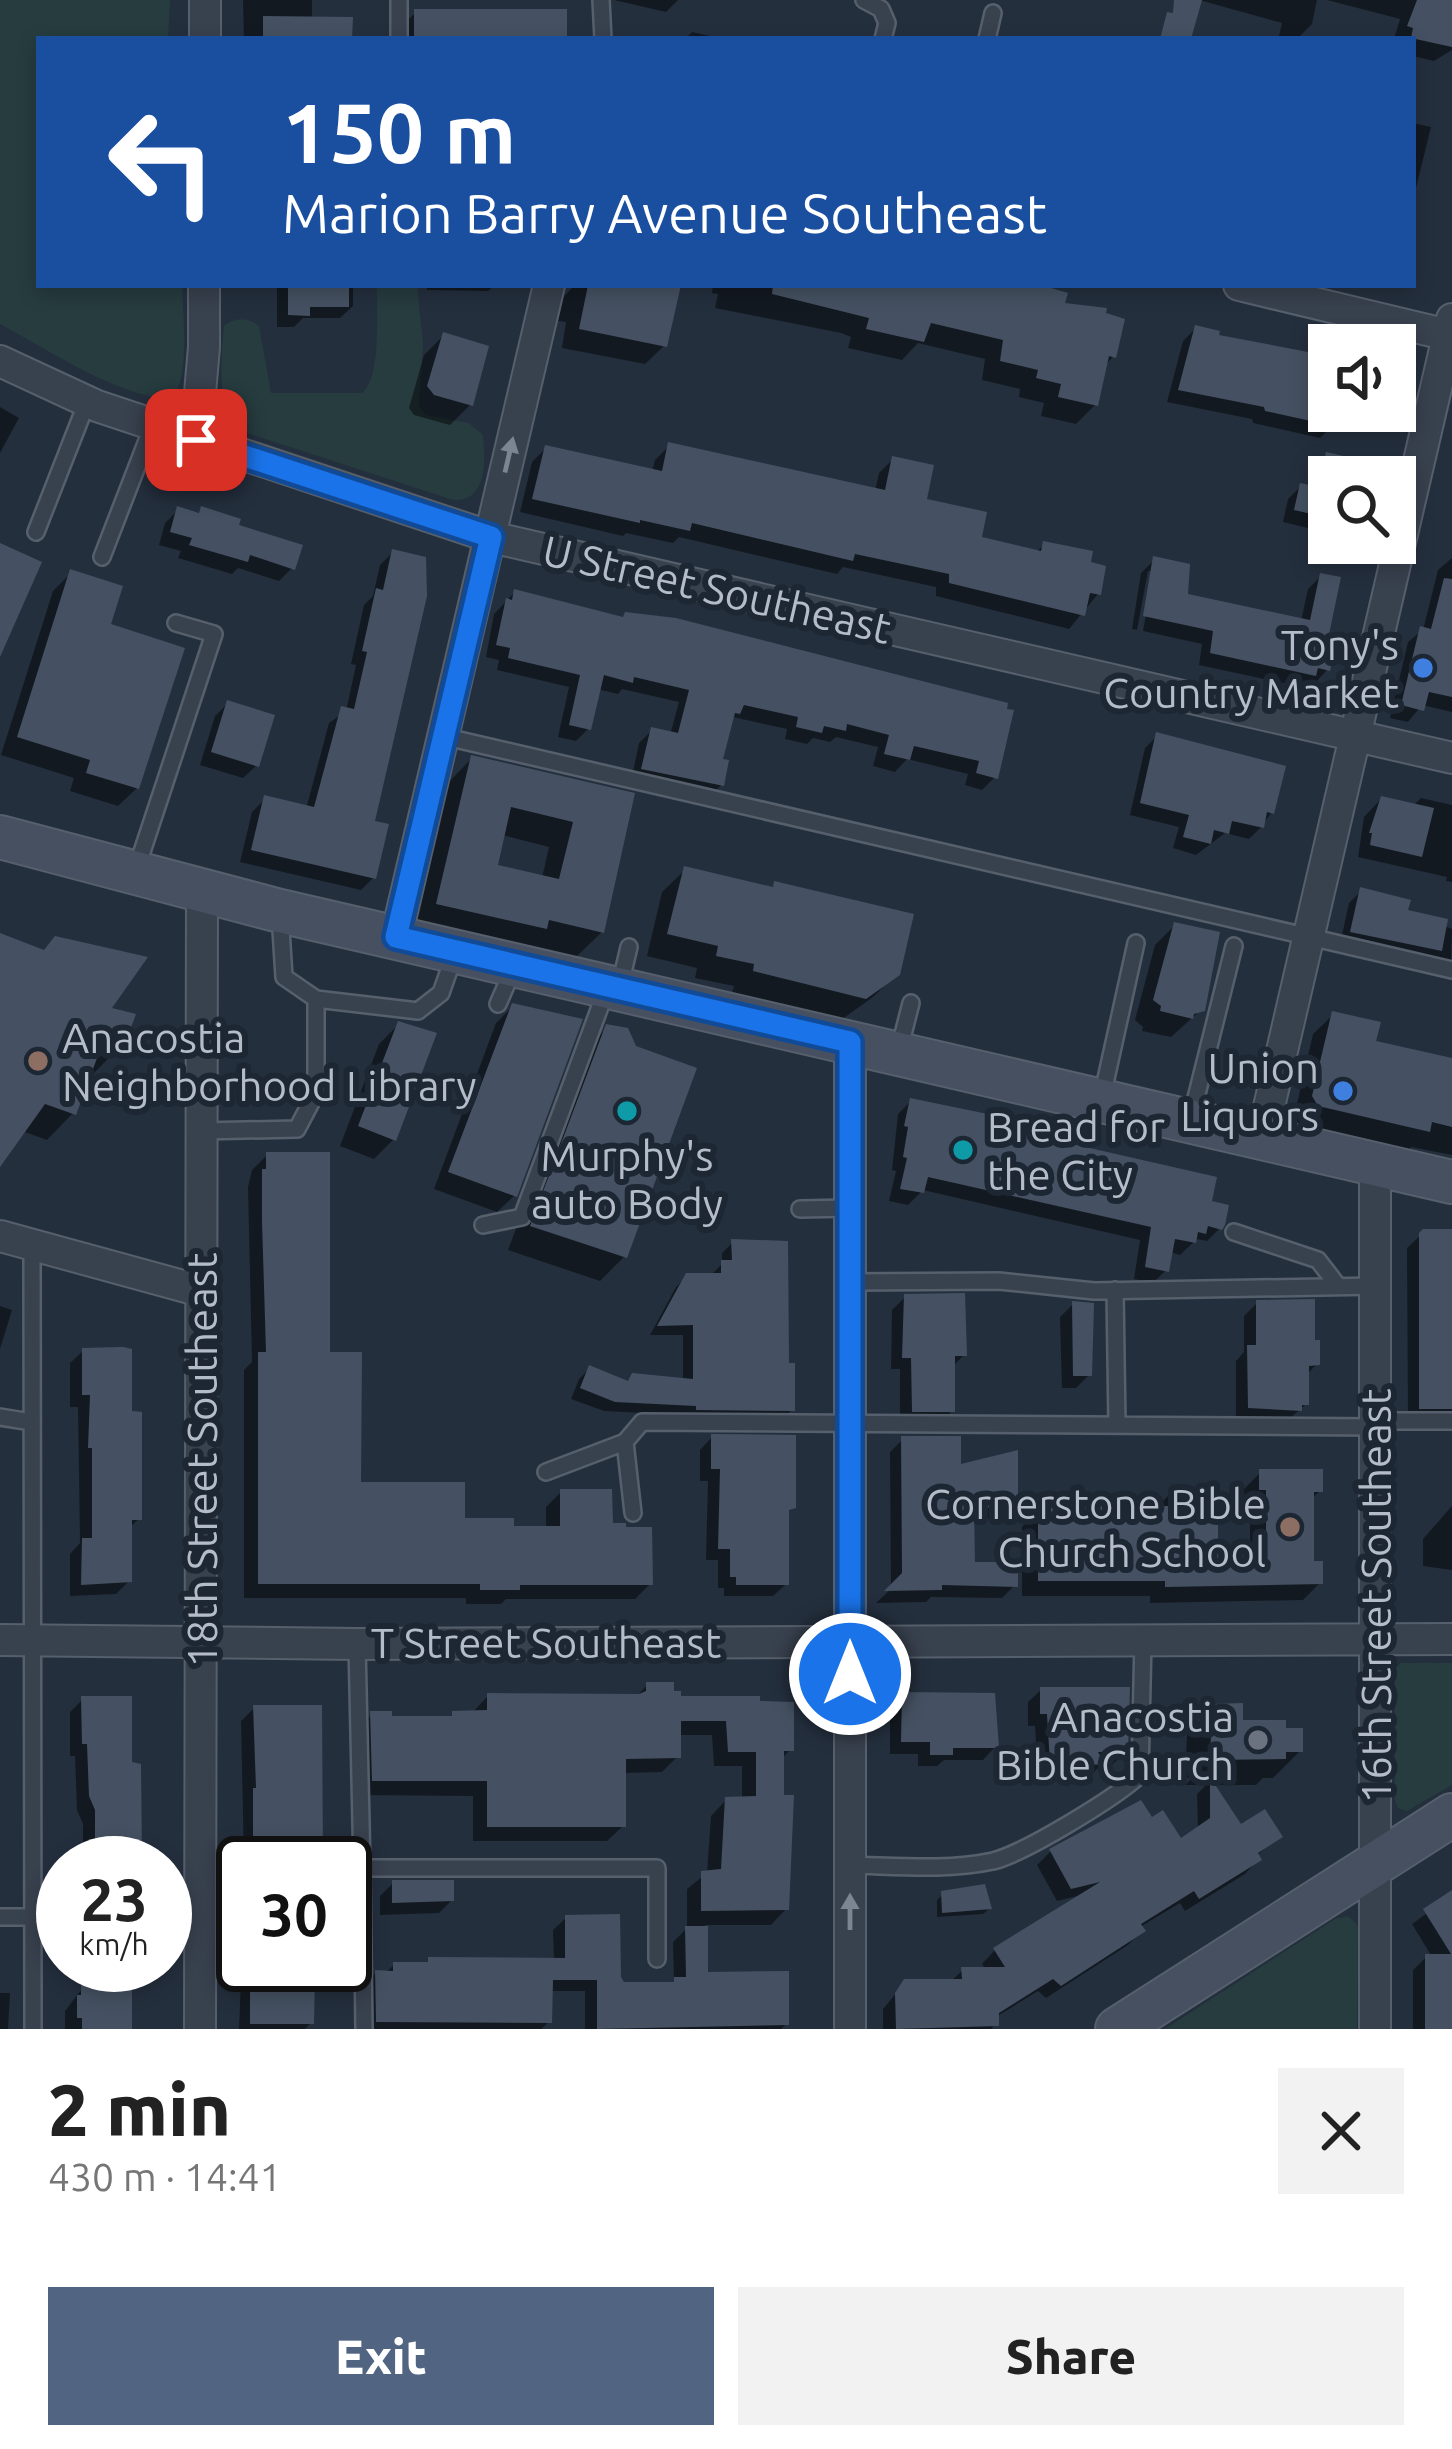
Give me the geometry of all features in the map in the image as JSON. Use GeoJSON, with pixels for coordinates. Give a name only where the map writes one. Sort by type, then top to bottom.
{"type":"FeatureCollection","features":[{"type":"Feature","properties":{"kind":"main road"},"geometry":{"type":"LineString","coordinates":[[0,837],[134,875],[456,951],[515,964],[619,974],[850,1042],[1452,1182]]}},
{"type":"Feature","properties":{"kind":"main road"},"geometry":{"type":"LineString","coordinates":[[1118,2029],[1452,1815]]}},
{"type":"Feature","properties":{"kind":"street"},"geometry":{"type":"LineString","coordinates":[[205,0],[205,36]]}},
{"type":"Feature","properties":{"kind":"street"},"geometry":{"type":"LineString","coordinates":[[196,440],[204,288]]}},
{"type":"Feature","properties":{"kind":"street"},"geometry":{"type":"LineString","coordinates":[[396,937],[548,288]]}},
{"type":"Feature","properties":{"kind":"street"},"geometry":{"type":"LineString","coordinates":[[1253,288],[1451,330],[1262,1137]]}},
{"type":"Feature","properties":{"kind":"street","name":"U Street Southeast"},"geometry":{"type":"LineString","coordinates":[[0,361],[87,402],[491,537],[1452,758]]}},
{"type":"Feature","properties":{"kind":"street","name":"18th Street Southeast"},"geometry":{"type":"LineString","coordinates":[[200,2029],[202,892]]}},
{"type":"Feature","properties":{"kind":"street"},"geometry":{"type":"LineString","coordinates":[[850,1042],[850,2029]]}},
{"type":"Feature","properties":{"kind":"street","name":"16th Street Southeast"},"geometry":{"type":"LineString","coordinates":[[1375,1163],[1375,2029]]}},
{"type":"Feature","properties":{"kind":"street"},"geometry":{"type":"LineString","coordinates":[[0,1236],[201,1291]]}},
{"type":"Feature","properties":{"kind":"street","name":"T Street Southeast"},"geometry":{"type":"LineString","coordinates":[[10,1638],[357,1644],[1452,1639]]}},
{"type":"Feature","properties":{"kind":"lane"},"geometry":{"type":"LineString","coordinates":[[399,0],[399,36]]}},
{"type":"Feature","properties":{"kind":"lane"},"geometry":{"type":"LineString","coordinates":[[601,0],[603,36]]}},
{"type":"Feature","properties":{"kind":"lane"},"geometry":{"type":"LineString","coordinates":[[864,0],[884,4],[884,36]]}},
{"type":"Feature","properties":{"kind":"lane"},"geometry":{"type":"LineString","coordinates":[[988,36],[994,13]]}},
{"type":"Feature","properties":{"kind":"lane"},"geometry":{"type":"LineString","coordinates":[[36,532],[87,402]]}},
{"type":"Feature","properties":{"kind":"lane"},"geometry":{"type":"LineString","coordinates":[[103,557],[153,425]]}},
{"type":"Feature","properties":{"kind":"lane"},"geometry":{"type":"LineString","coordinates":[[134,875],[214,634],[176,622]]}},
{"type":"Feature","properties":{"kind":"lane"},"geometry":{"type":"LineString","coordinates":[[442,736],[1452,970]]}},
{"type":"Feature","properties":{"kind":"lane"},"geometry":{"type":"LineString","coordinates":[[280,911],[284,976],[316,999],[418,1011],[441,993],[456,951]]}},
{"type":"Feature","properties":{"kind":"lane"},"geometry":{"type":"LineString","coordinates":[[1101,1100],[1136,943]]}},
{"type":"Feature","properties":{"kind":"lane"},"geometry":{"type":"LineString","coordinates":[[1191,1121],[1234,946]]}},
{"type":"Feature","properties":{"kind":"lane"},"geometry":{"type":"LineString","coordinates":[[498,1004],[515,964]]}},
{"type":"Feature","properties":{"kind":"lane"},"geometry":{"type":"LineString","coordinates":[[483,1225],[522,1217],[619,974]]}},
{"type":"Feature","properties":{"kind":"lane"},"geometry":{"type":"LineString","coordinates":[[201,1131],[298,1130],[316,1093],[316,999]]}},
{"type":"Feature","properties":{"kind":"lane"},"geometry":{"type":"LineString","coordinates":[[898,1053],[911,1003]]}},
{"type":"Feature","properties":{"kind":"lane"},"geometry":{"type":"LineString","coordinates":[[800,1209],[850,1208]]}},
{"type":"Feature","properties":{"kind":"lane"},"geometry":{"type":"LineString","coordinates":[[1234,1232],[1318,1260],[1338,1286]]}},
{"type":"Feature","properties":{"kind":"lane"},"geometry":{"type":"LineString","coordinates":[[32,1246],[31,1422],[10,1638],[32,1917],[33,2029]]}},
{"type":"Feature","properties":{"kind":"lane"},"geometry":{"type":"LineString","coordinates":[[850,1282],[999,1281],[1115,1290],[1376,1286]]}},
{"type":"Feature","properties":{"kind":"lane"},"geometry":{"type":"LineString","coordinates":[[1115,1290],[1117,1425]]}},
{"type":"Feature","properties":{"kind":"lane"},"geometry":{"type":"LineString","coordinates":[[0,1417],[31,1422]]}},
{"type":"Feature","properties":{"kind":"lane"},"geometry":{"type":"LineString","coordinates":[[546,1472],[626,1442],[642,1422],[850,1426],[1452,1421]]}},
{"type":"Feature","properties":{"kind":"lane"},"geometry":{"type":"LineString","coordinates":[[626,1442],[633,1513]]}},
{"type":"Feature","properties":{"kind":"lane"},"geometry":{"type":"LineString","coordinates":[[850,1865],[949,1868],[998,1860],[1118,1796],[1140,1775],[1143,1640]]}},
{"type":"Feature","properties":{"kind":"lane"},"geometry":{"type":"LineString","coordinates":[[357,1644],[361,1836]]}},
{"type":"Feature","properties":{"kind":"lane"},"geometry":{"type":"LineString","coordinates":[[372,1868],[657,1868],[657,1959]]}},
{"type":"Feature","properties":{"kind":"lane"},"geometry":{"type":"LineString","coordinates":[[0,1917],[32,1917]]}},
{"type":"Feature","properties":{"kind":"lane"},"geometry":{"type":"LineString","coordinates":[[364,1992],[364,2029]]}},
{"type":"Feature","properties":{"kind":"green space"},"geometry":{"type":"Polygon","coordinates":[[[0,0],[170,0],[168,36],[36,36],[36,288],[182,288],[184,360],[178,388],[173,397],[133,392],[0,324],[0,0]]]}},
{"type":"Feature","properties":{"kind":"green space"},"geometry":{"type":"Polygon","coordinates":[[[377,288],[417,288],[423,344],[419,405],[426,415],[469,423],[483,435],[482,478],[464,499],[453,500],[238,430],[231,420],[222,380],[224,326],[242,319],[259,326],[271,393],[362,393],[373,373],[377,288]]]}},
{"type":"Feature","properties":{"kind":"green space"},"geometry":{"type":"Polygon","coordinates":[[[1401,1663],[1452,1663],[1452,1785],[1407,1811],[1395,1801],[1395,1669],[1401,1663]]]}},
{"type":"Feature","properties":{"kind":"green space"},"geometry":{"type":"Polygon","coordinates":[[[1348,1916],[1358,1931],[1357,2029],[1165,2029],[1335,1919],[1348,1916]]]}},
{"type":"Feature","properties":{"kind":"building"},"geometry":{"type":"Polygon","coordinates":[[[1174,0],[1202,0],[1192,36],[1161,36],[1167,12],[1173,13],[1174,0]]]}},
{"type":"Feature","properties":{"kind":"building"},"geometry":{"type":"Polygon","coordinates":[[[1417,0],[1452,0],[1452,47],[1416,39],[1411,36],[1413,28],[1407,26],[1417,0]]]}},
{"type":"Feature","properties":{"kind":"building"},"geometry":{"type":"Polygon","coordinates":[[[414,9],[567,9],[567,36],[414,36],[414,9]]]}},
{"type":"Feature","properties":{"kind":"building"},"geometry":{"type":"Polygon","coordinates":[[[263,16],[353,17],[352,36],[263,36],[263,16]]]}},
{"type":"Feature","properties":{"kind":"building"},"geometry":{"type":"Polygon","coordinates":[[[288,288],[349,288],[349,307],[310,307],[310,316],[288,315],[288,288]]]}},
{"type":"Feature","properties":{"kind":"building"},"geometry":{"type":"Polygon","coordinates":[[[587,288],[680,288],[667,347],[579,329],[587,288]]]}},
{"type":"Feature","properties":{"kind":"building"},"geometry":{"type":"Polygon","coordinates":[[[773,288],[1051,288],[1068,293],[1065,303],[1107,308],[1106,313],[1125,319],[1116,358],[1109,356],[1098,406],[1058,397],[1061,384],[1036,378],[1038,370],[1000,361],[1003,340],[931,323],[924,342],[866,329],[869,318],[772,294],[773,288]]]}},
{"type":"Feature","properties":{"kind":"building"},"geometry":{"type":"Polygon","coordinates":[[[1195,325],[1220,331],[1219,335],[1308,352],[1308,420],[1178,390],[1195,325]]]}},
{"type":"Feature","properties":{"kind":"building"},"geometry":{"type":"Polygon","coordinates":[[[443,332],[489,346],[473,406],[434,395],[427,386],[443,332]]]}},
{"type":"Feature","properties":{"kind":"building"},"geometry":{"type":"Polygon","coordinates":[[[668,442],[885,490],[892,456],[934,465],[927,499],[987,512],[982,537],[1041,551],[1043,541],[1093,551],[1091,562],[1106,566],[1101,595],[1090,593],[1085,616],[949,583],[949,574],[855,554],[853,561],[692,523],[690,531],[532,499],[545,445],[662,471],[668,442]]]}},
{"type":"Feature","properties":{"kind":"building"},"geometry":{"type":"Polygon","coordinates":[[[1300,483],[1308,485],[1308,513],[1294,510],[1300,483]]]}},
{"type":"Feature","properties":{"kind":"building"},"geometry":{"type":"Polygon","coordinates":[[[177,506],[199,513],[201,506],[241,519],[239,525],[303,545],[295,570],[250,555],[248,562],[189,545],[192,538],[170,532],[177,506]]]}},
{"type":"Feature","properties":{"kind":"building"},"geometry":{"type":"Polygon","coordinates":[[[0,543],[42,562],[0,657],[0,543]]]}},
{"type":"Feature","properties":{"kind":"building"},"geometry":{"type":"Polygon","coordinates":[[[392,549],[426,557],[427,596],[375,821],[389,824],[376,879],[251,850],[264,795],[314,807],[341,706],[354,709],[376,588],[383,590],[392,549]]]}},
{"type":"Feature","properties":{"kind":"building"},"geometry":{"type":"Polygon","coordinates":[[[1153,556],[1190,564],[1188,594],[1310,620],[1320,573],[1341,577],[1328,639],[1336,644],[1330,671],[1318,668],[1316,676],[1210,653],[1213,631],[1143,616],[1153,556]]]}},
{"type":"Feature","properties":{"kind":"building"},"geometry":{"type":"Polygon","coordinates":[[[70,569],[123,586],[111,624],[185,648],[139,789],[86,773],[90,760],[17,737],[70,569]]]}},
{"type":"Feature","properties":{"kind":"building"},"geometry":{"type":"Polygon","coordinates":[[[1444,578],[1452,579],[1452,697],[1429,692],[1424,711],[1401,705],[1420,626],[1431,629],[1444,578]]]}},
{"type":"Feature","properties":{"kind":"building"},"geometry":{"type":"Polygon","coordinates":[[[514,589],[623,617],[625,612],[676,618],[1008,703],[1007,709],[1014,710],[998,779],[976,773],[979,761],[914,746],[910,760],[884,754],[889,735],[847,724],[846,731],[824,726],[822,733],[796,727],[798,717],[744,705],[740,714],[735,713],[723,759],[729,760],[724,786],[641,769],[651,727],[678,733],[689,690],[604,675],[591,730],[569,725],[580,675],[508,658],[510,648],[496,645],[506,598],[512,600],[514,589]]]}},
{"type":"Feature","properties":{"kind":"building"},"geometry":{"type":"Polygon","coordinates":[[[227,700],[275,715],[259,767],[211,752],[227,700]]]}},
{"type":"Feature","properties":{"kind":"building"},"geometry":{"type":"Polygon","coordinates":[[[1156,732],[1286,766],[1274,814],[1267,812],[1264,828],[1232,821],[1229,834],[1214,830],[1211,844],[1183,837],[1189,815],[1140,803],[1156,732]]]}},
{"type":"Feature","properties":{"kind":"building"},"geometry":{"type":"Polygon","coordinates":[[[471,755],[635,793],[604,933],[549,920],[547,929],[436,904],[471,755]],[[511,807],[498,865],[559,879],[573,822],[511,807]]]}},
{"type":"Feature","properties":{"kind":"building"},"geometry":{"type":"Polygon","coordinates":[[[1381,796],[1434,808],[1422,857],[1370,845],[1369,833],[1381,796]]]}},
{"type":"Feature","properties":{"kind":"building"},"geometry":{"type":"Polygon","coordinates":[[[684,866],[773,887],[774,881],[914,914],[900,975],[866,999],[753,971],[754,964],[716,956],[718,946],[667,934],[684,866]]]}},
{"type":"Feature","properties":{"kind":"building"},"geometry":{"type":"Polygon","coordinates":[[[1360,887],[1411,900],[1408,910],[1448,919],[1442,951],[1350,932],[1360,887]]]}},
{"type":"Feature","properties":{"kind":"building"},"geometry":{"type":"Polygon","coordinates":[[[1174,922],[1220,932],[1205,1011],[1194,1014],[1193,1019],[1160,1011],[1153,1000],[1174,922]]]}},
{"type":"Feature","properties":{"kind":"building","name":"Anacostia Neighborhood Library"},"geometry":{"type":"Polygon","coordinates":[[[0,933],[44,950],[55,936],[148,957],[112,1008],[136,1014],[123,1049],[103,1042],[76,1115],[45,1104],[0,1167],[0,933]]]}},
{"type":"Feature","properties":{"kind":"building"},"geometry":{"type":"Polygon","coordinates":[[[512,1003],[583,1019],[517,1197],[448,1172],[512,1003]]]}},
{"type":"Feature","properties":{"kind":"building"},"geometry":{"type":"Polygon","coordinates":[[[1332,1011],[1381,1022],[1376,1041],[1452,1058],[1452,1127],[1432,1122],[1430,1132],[1318,1106],[1312,1096],[1332,1011]]]}},
{"type":"Feature","properties":{"kind":"building"},"geometry":{"type":"Polygon","coordinates":[[[398,1021],[437,1033],[396,1141],[358,1126],[398,1021]]]}},
{"type":"Feature","properties":{"kind":"building","name":"Murphy's auto Body"},"geometry":{"type":"Polygon","coordinates":[[[606,1024],[628,1028],[636,1046],[697,1068],[627,1258],[530,1226],[606,1024]]]}},
{"type":"Feature","properties":{"kind":"building"},"geometry":{"type":"Polygon","coordinates":[[[910,1098],[1075,1132],[1072,1144],[1217,1177],[1212,1201],[1229,1205],[1225,1225],[1222,1230],[1208,1226],[1206,1234],[1198,1232],[1196,1243],[1175,1239],[1169,1272],[1145,1267],[1151,1227],[928,1177],[924,1193],[900,1189],[910,1098]]]}},
{"type":"Feature","properties":{"kind":"building"},"geometry":{"type":"Polygon","coordinates":[[[266,1152],[330,1152],[330,1352],[362,1352],[361,1482],[465,1482],[465,1518],[514,1518],[514,1526],[560,1526],[560,1489],[612,1489],[613,1523],[652,1527],[653,1585],[520,1585],[520,1590],[480,1590],[480,1584],[258,1584],[258,1352],[266,1352],[262,1169],[266,1169],[266,1152]]]}},
{"type":"Feature","properties":{"kind":"building"},"geometry":{"type":"Polygon","coordinates":[[[1452,1229],[1452,1409],[1419,1409],[1419,1233],[1452,1229]]]}},
{"type":"Feature","properties":{"kind":"building"},"geometry":{"type":"Polygon","coordinates":[[[731,1239],[788,1241],[789,1363],[795,1363],[795,1411],[696,1410],[696,1406],[615,1402],[580,1388],[589,1365],[628,1381],[632,1373],[693,1379],[693,1325],[657,1326],[686,1273],[721,1273],[721,1260],[732,1260],[731,1239]]]}},
{"type":"Feature","properties":{"kind":"building"},"geometry":{"type":"Polygon","coordinates":[[[965,1293],[967,1356],[955,1356],[955,1412],[912,1412],[911,1358],[902,1358],[904,1294],[965,1293]]]}},
{"type":"Feature","properties":{"kind":"building"},"geometry":{"type":"Polygon","coordinates":[[[1315,1299],[1320,1365],[1309,1366],[1309,1405],[1302,1405],[1302,1411],[1248,1408],[1247,1345],[1256,1345],[1256,1300],[1315,1299]]]}},
{"type":"Feature","properties":{"kind":"building"},"geometry":{"type":"Polygon","coordinates":[[[1072,1301],[1094,1303],[1092,1376],[1073,1376],[1072,1301]]]}},
{"type":"Feature","properties":{"kind":"building"},"geometry":{"type":"Polygon","coordinates":[[[82,1348],[132,1349],[132,1411],[142,1412],[142,1520],[132,1520],[132,1582],[81,1585],[82,1538],[92,1538],[90,1395],[82,1395],[82,1348]]]}},
{"type":"Feature","properties":{"kind":"building"},"geometry":{"type":"Polygon","coordinates":[[[711,1434],[796,1435],[789,1585],[736,1585],[736,1577],[730,1577],[730,1549],[718,1549],[720,1469],[711,1469],[711,1434]]]}},
{"type":"Feature","properties":{"kind":"building"},"geometry":{"type":"Polygon","coordinates":[[[901,1436],[961,1436],[961,1464],[1018,1450],[1018,1507],[974,1508],[975,1562],[1018,1562],[1018,1587],[942,1585],[942,1590],[884,1591],[902,1573],[901,1436]]]}},
{"type":"Feature","properties":{"kind":"building"},"geometry":{"type":"Polygon","coordinates":[[[1259,1469],[1323,1469],[1323,1492],[1314,1492],[1314,1561],[1323,1561],[1323,1584],[1165,1587],[1165,1581],[1038,1581],[1038,1507],[1170,1506],[1170,1490],[1191,1490],[1191,1506],[1218,1506],[1218,1563],[1266,1563],[1266,1490],[1259,1490],[1259,1469]]]}},
{"type":"Feature","properties":{"kind":"building"},"geometry":{"type":"Polygon","coordinates":[[[646,1682],[674,1682],[674,1691],[681,1691],[681,1696],[760,1696],[760,1701],[794,1702],[794,1751],[784,1751],[784,1795],[794,1795],[789,1910],[701,1911],[701,1871],[721,1869],[725,1797],[756,1796],[756,1752],[728,1752],[726,1721],[681,1721],[681,1758],[626,1759],[626,1827],[487,1827],[487,1781],[372,1781],[370,1711],[392,1711],[392,1716],[452,1716],[452,1711],[487,1710],[487,1693],[639,1694],[646,1691],[646,1682]]]}},
{"type":"Feature","properties":{"kind":"building"},"geometry":{"type":"Polygon","coordinates":[[[1040,1687],[1130,1687],[1128,1752],[1098,1752],[1106,1765],[1050,1763],[1040,1687]]]}},
{"type":"Feature","properties":{"kind":"building"},"geometry":{"type":"Polygon","coordinates":[[[902,1692],[995,1693],[999,1748],[953,1748],[953,1755],[930,1755],[930,1742],[901,1742],[902,1692]]]}},
{"type":"Feature","properties":{"kind":"building"},"geometry":{"type":"Polygon","coordinates":[[[81,1696],[132,1696],[132,1762],[141,1764],[142,1836],[95,1836],[87,1744],[82,1744],[81,1696]]]}},
{"type":"Feature","properties":{"kind":"building","name":"Anacostia Bible Church"},"geometry":{"type":"Polygon","coordinates":[[[1243,1703],[1243,1720],[1286,1720],[1286,1728],[1303,1728],[1303,1752],[1286,1752],[1286,1759],[1206,1760],[1218,1752],[1210,1752],[1213,1704],[1243,1703]]]}},
{"type":"Feature","properties":{"kind":"building"},"geometry":{"type":"Polygon","coordinates":[[[253,1705],[322,1705],[323,1836],[253,1836],[253,1705]]]}},
{"type":"Feature","properties":{"kind":"building"},"geometry":{"type":"Polygon","coordinates":[[[1210,1777],[1241,1824],[1265,1809],[1283,1837],[1258,1853],[1262,1860],[1199,1899],[1194,1891],[1141,1924],[1146,1931],[1061,1986],[1053,1979],[999,2013],[999,2026],[896,2029],[895,1993],[904,1979],[962,1979],[961,1967],[1005,1967],[993,1948],[1100,1882],[1071,1889],[1049,1849],[1141,1800],[1152,1817],[1163,1810],[1181,1838],[1210,1818],[1210,1777]]]}},
{"type":"Feature","properties":{"kind":"building"},"geometry":{"type":"Polygon","coordinates":[[[392,1880],[454,1880],[454,1901],[392,1903],[392,1880]]]}},
{"type":"Feature","properties":{"kind":"building"},"geometry":{"type":"Polygon","coordinates":[[[985,1884],[992,1909],[942,1913],[941,1891],[985,1884]]]}},
{"type":"Feature","properties":{"kind":"building"},"geometry":{"type":"Polygon","coordinates":[[[1452,1890],[1452,2029],[1425,2029],[1425,1954],[1451,1954],[1423,1909],[1452,1890]]]}},
{"type":"Feature","properties":{"kind":"building"},"geometry":{"type":"Polygon","coordinates":[[[620,1914],[624,1982],[674,1982],[674,1977],[686,1977],[685,1926],[708,1926],[708,1972],[789,1971],[789,2025],[597,2029],[597,1980],[553,1980],[552,2023],[376,2022],[375,1970],[393,1971],[393,1962],[428,1962],[428,1957],[565,1958],[565,1915],[620,1914]]]}},
{"type":"Feature","properties":{"kind":"building"},"geometry":{"type":"Polygon","coordinates":[[[132,1992],[132,2029],[82,2029],[82,2018],[77,2018],[77,1995],[132,1992]]]}},
{"type":"Feature","properties":{"kind":"building"},"geometry":{"type":"Polygon","coordinates":[[[250,1992],[315,1992],[314,2024],[250,2024],[250,1992]]]}},
{"type":"Feature","properties":{"kind":"place","name":"Tony's Country Market"},"geometry":{"type":"Point","coordinates":[1423,668]}},
{"type":"Feature","properties":{"kind":"place","name":"Anacostia Neighborhood Library"},"geometry":{"type":"Point","coordinates":[38,1061]}},
{"type":"Feature","properties":{"kind":"place","name":"Union Liquors"},"geometry":{"type":"Point","coordinates":[1343,1091]}},
{"type":"Feature","properties":{"kind":"place","name":"Murphy's auto Body"},"geometry":{"type":"Point","coordinates":[627,1111]}},
{"type":"Feature","properties":{"kind":"place","name":"Bread for the City"},"geometry":{"type":"Point","coordinates":[963,1150]}},
{"type":"Feature","properties":{"kind":"place","name":"Cornerstone Bible Church School"},"geometry":{"type":"Point","coordinates":[1290,1527]}},
{"type":"Feature","properties":{"kind":"place","name":"Anacostia Bible Church"},"geometry":{"type":"Point","coordinates":[1258,1740]}},
{"type":"Feature","properties":{"kind":"route"},"geometry":{"type":"LineString","coordinates":[[196,440],[491,537],[396,937],[850,1042],[850,1674]]}}]}
